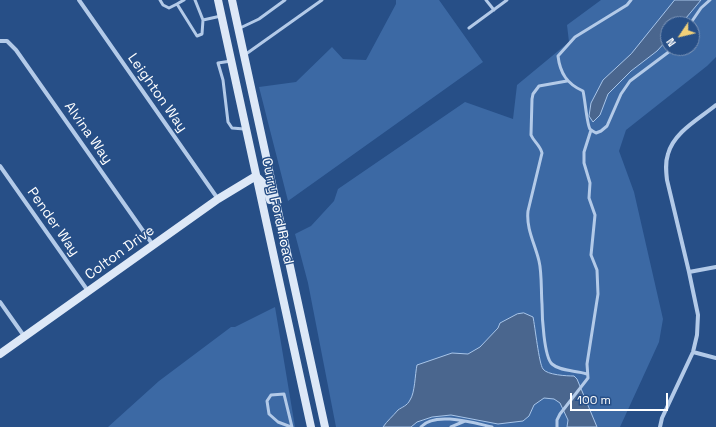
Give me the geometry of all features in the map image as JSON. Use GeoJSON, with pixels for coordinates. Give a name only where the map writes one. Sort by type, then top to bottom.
{"type":"FeatureCollection","features":[{"type":"Feature","properties":{"kind":"main road","name":"Curry Ford Road"},"geometry":{"type":"LineString","coordinates":[[218,0],[311,427]]}},
{"type":"Feature","properties":{"kind":"main road","name":"Curry Ford Road"},"geometry":{"type":"LineString","coordinates":[[232,0],[325,427]]}},
{"type":"Feature","properties":{"kind":"main road"},"geometry":{"type":"LineString","coordinates":[[225,33],[233,47],[258,159],[261,162],[268,164]]}},
{"type":"Feature","properties":{"kind":"main road","name":"Colton Drive"},"geometry":{"type":"LineString","coordinates":[[0,354],[218,199],[256,176]]}},
{"type":"Feature","properties":{"kind":"main road"},"geometry":{"type":"LineString","coordinates":[[256,176],[263,181],[268,190],[296,315],[304,329]]}},
{"type":"Feature","properties":{"kind":"street","name":"Leighton Way"},"geometry":{"type":"LineString","coordinates":[[79,0],[218,199]]}},
{"type":"Feature","properties":{"kind":"street","name":"Alvina Way"},"geometry":{"type":"LineString","coordinates":[[0,41],[7,41],[16,50],[153,245]]}},
{"type":"Feature","properties":{"kind":"street"},"geometry":{"type":"LineString","coordinates":[[660,427],[662,418],[693,352],[697,335],[698,316],[667,180],[666,166],[668,154],[682,132],[716,105]]}},
{"type":"Feature","properties":{"kind":"street","name":"Pender Way"},"geometry":{"type":"LineString","coordinates":[[0,166],[89,291]]}},
{"type":"Feature","properties":{"kind":"street"},"geometry":{"type":"LineString","coordinates":[[689,272],[716,267]]}},
{"type":"Feature","properties":{"kind":"street"},"geometry":{"type":"LineString","coordinates":[[0,302],[24,337]]}},
{"type":"Feature","properties":{"kind":"street"},"geometry":{"type":"LineString","coordinates":[[693,352],[716,358]]}},
{"type":"Feature","properties":{"kind":"lane"},"geometry":{"type":"LineString","coordinates":[[160,0],[169,8],[184,0]]}},
{"type":"Feature","properties":{"kind":"lane"},"geometry":{"type":"LineString","coordinates":[[177,4],[197,36],[202,34],[203,20],[195,0]]}},
{"type":"Feature","properties":{"kind":"lane"},"geometry":{"type":"LineString","coordinates":[[238,29],[259,19],[285,0]]}},
{"type":"Feature","properties":{"kind":"lane"},"geometry":{"type":"LineString","coordinates":[[244,55],[322,0]]}},
{"type":"Feature","properties":{"kind":"lane"},"geometry":{"type":"LineString","coordinates":[[486,0],[494,10]]}},
{"type":"Feature","properties":{"kind":"lane"},"geometry":{"type":"LineString","coordinates":[[469,28],[507,0]]}},
{"type":"Feature","properties":{"kind":"lane"},"geometry":{"type":"LineString","coordinates":[[631,0],[627,5],[575,37],[558,56],[562,72],[567,81],[583,91],[588,124],[591,130],[596,133],[607,126],[621,94],[630,81],[663,56]]}},
{"type":"Feature","properties":{"kind":"lane"},"geometry":{"type":"LineString","coordinates":[[696,16],[701,8],[710,0]]}},
{"type":"Feature","properties":{"kind":"lane"},"geometry":{"type":"LineString","coordinates":[[203,20],[221,16]]}},
{"type":"Feature","properties":{"kind":"lane"},"geometry":{"type":"LineString","coordinates":[[231,61],[218,63],[223,80],[228,122],[232,128],[246,129]]}},
{"type":"Feature","properties":{"kind":"lane"},"geometry":{"type":"LineString","coordinates":[[567,81],[539,86],[532,94],[530,135],[541,148],[542,153],[527,217],[533,245],[539,262],[543,330],[548,358],[552,364],[560,368],[587,374]]}},
{"type":"Feature","properties":{"kind":"lane"},"geometry":{"type":"LineString","coordinates":[[556,427],[560,414],[588,378],[587,364],[598,294],[597,270],[591,255],[595,215],[589,198],[590,183],[584,163],[584,152],[591,130]]}},
{"type":"Feature","properties":{"kind":"lane"},"geometry":{"type":"LineString","coordinates":[[284,394],[292,427],[278,422],[269,414],[267,404],[269,397],[284,394]]}},
{"type":"Feature","properties":{"kind":"lane"},"geometry":{"type":"LineString","coordinates":[[421,427],[433,420],[442,419],[465,421],[492,427]]}},
{"type":"Feature","properties":{"kind":"lane"},"geometry":{"type":"LineString","coordinates":[[451,427],[465,421]]}},
{"type":"Feature","properties":{"kind":"shaded area"},"geometry":{"type":"Polygon","coordinates":[[[396,0],[439,0],[483,62],[288,201],[259,87],[296,82],[332,47],[343,59],[366,60],[396,4],[396,0]]]}},
{"type":"Feature","properties":{"kind":"shaded area"},"geometry":{"type":"Polygon","coordinates":[[[601,0],[716,0],[716,57],[707,66],[626,130],[619,151],[634,192],[663,319],[659,342],[620,427],[336,427],[308,283],[295,234],[311,226],[334,201],[338,189],[465,102],[513,119],[517,85],[569,42],[567,25],[601,0]]]}},
{"type":"Feature","properties":{"kind":"shaded area"},"geometry":{"type":"Polygon","coordinates":[[[675,0],[701,0],[688,16],[662,16],[675,0]]]}},
{"type":"Feature","properties":{"kind":"shaded area"},"geometry":{"type":"Polygon","coordinates":[[[660,18],[660,48],[631,71],[608,94],[600,115],[593,122],[589,116],[591,103],[603,80],[631,54],[660,18]]]}},
{"type":"Feature","properties":{"kind":"shaded area"},"geometry":{"type":"Polygon","coordinates":[[[275,307],[295,427],[108,427],[159,381],[231,327],[235,327],[275,307]]]}},
{"type":"Feature","properties":{"kind":"shaded area"},"geometry":{"type":"Polygon","coordinates":[[[524,313],[533,317],[543,369],[549,373],[574,376],[577,379],[597,427],[567,427],[568,420],[560,403],[554,399],[544,398],[534,405],[529,416],[523,421],[498,424],[451,415],[432,417],[417,422],[411,427],[383,427],[398,410],[409,402],[412,397],[417,365],[452,353],[468,354],[480,347],[498,328],[500,323],[517,314],[524,313]]]}}]}
